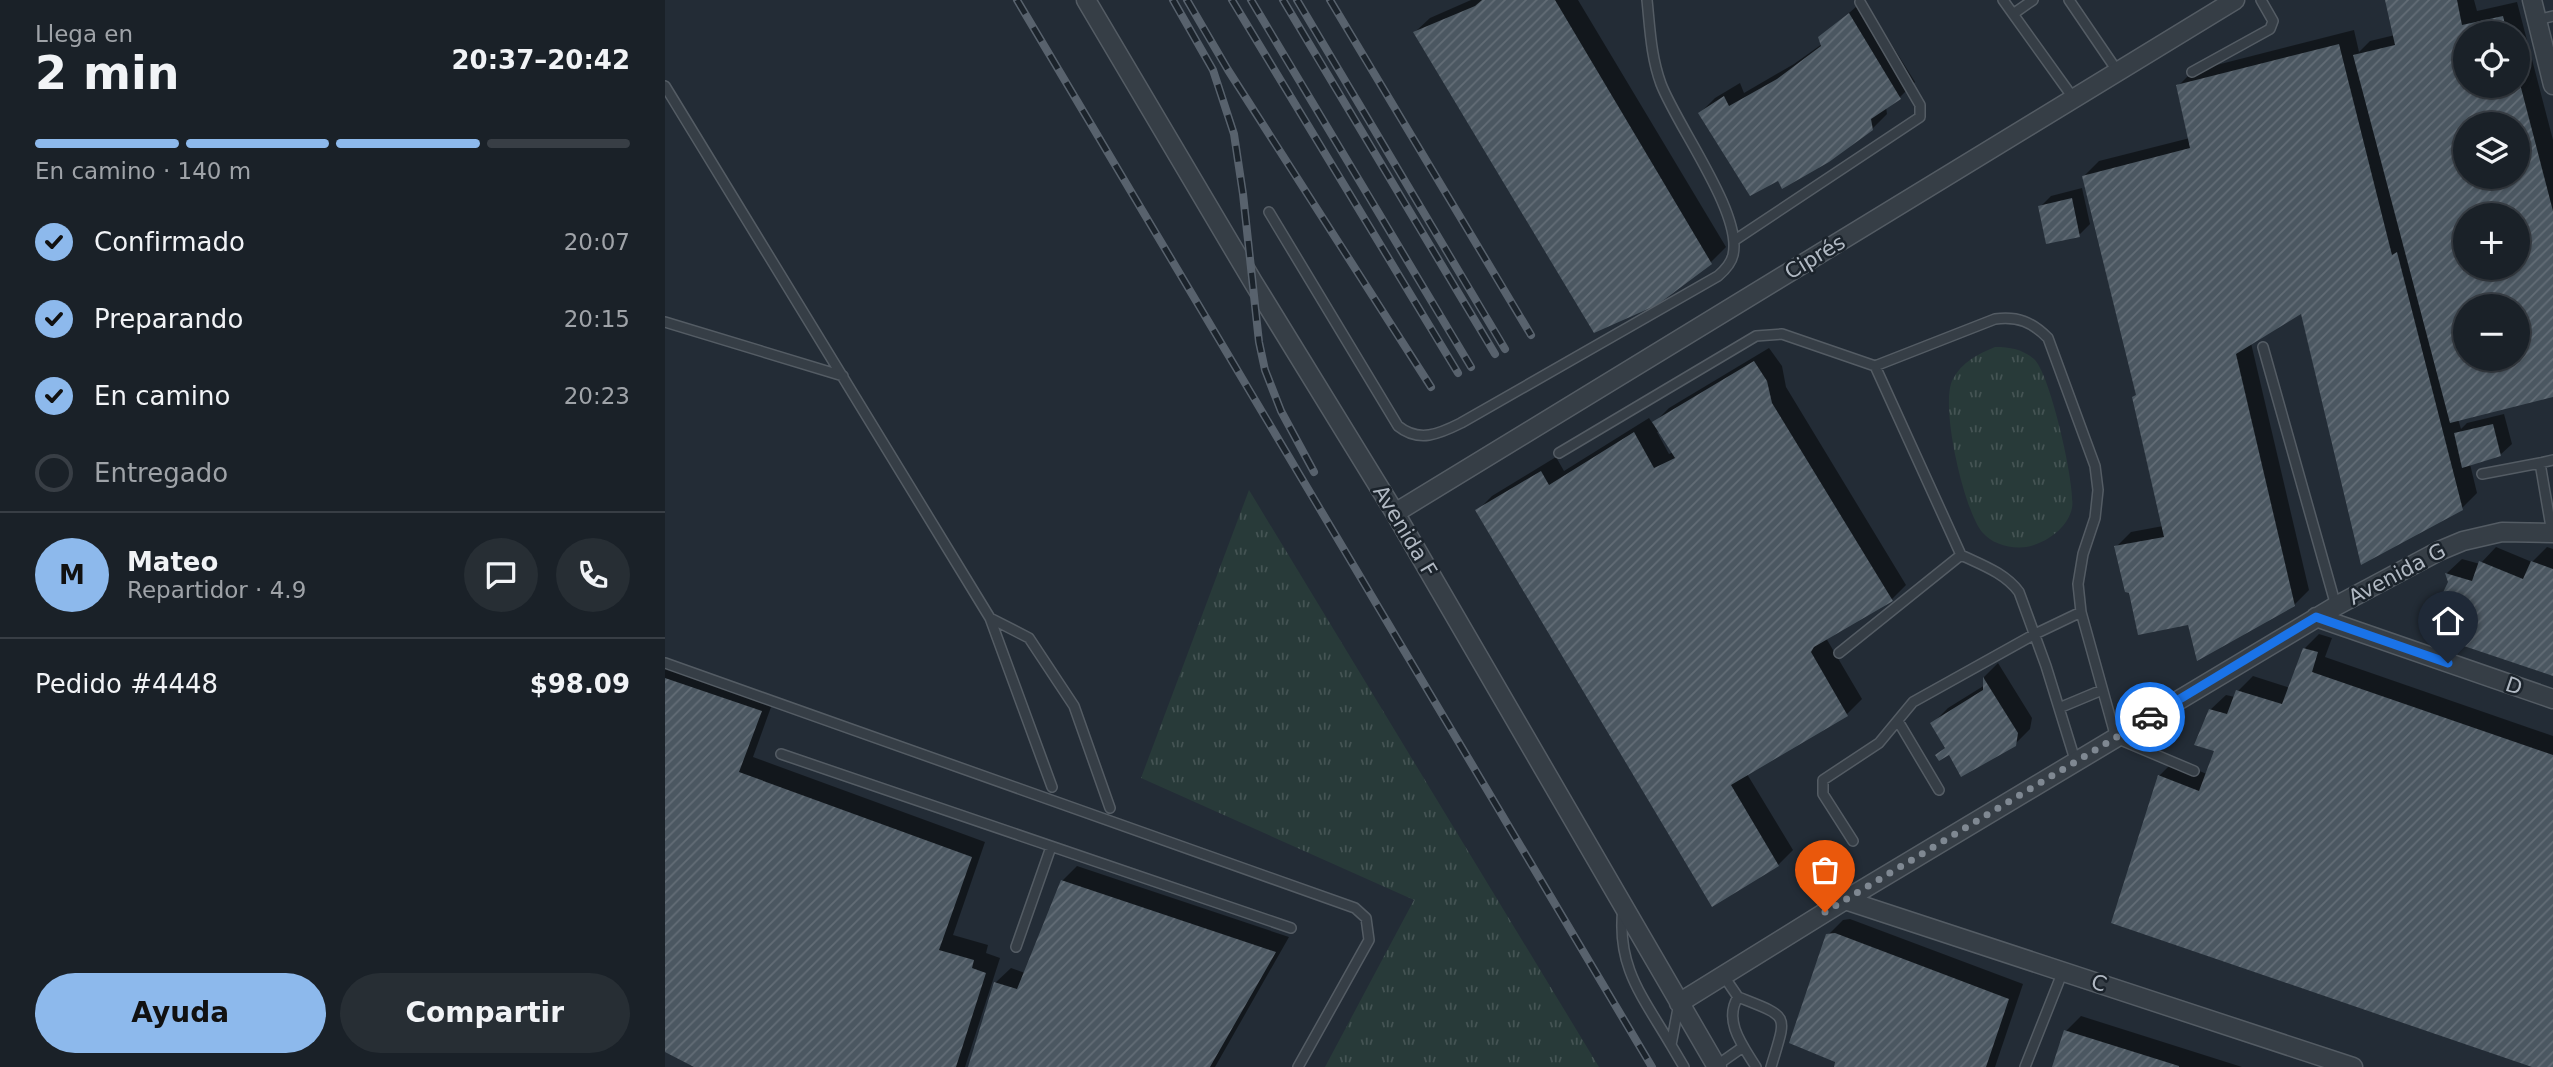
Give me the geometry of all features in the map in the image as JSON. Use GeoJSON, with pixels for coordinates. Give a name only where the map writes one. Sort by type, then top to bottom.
{"type":"FeatureCollection","features":[{"type":"Feature","properties":{"kind":"street","name":"Avenida F"},"geometry":{"type":"LineString","coordinates":[[1086,0],[1253,282],[1395,513],[1717,1066]]}},
{"type":"Feature","properties":{"kind":"street","name":"Ciprés"},"geometry":{"type":"LineString","coordinates":[[1395,513],[2235,0]]}},
{"type":"Feature","properties":{"kind":"street"},"geometry":{"type":"LineString","coordinates":[[2532,0],[2545,18],[2553,83]]}},
{"type":"Feature","properties":{"kind":"street","name":"Avenida G"},"geometry":{"type":"LineString","coordinates":[[1679,1003],[1845,900],[2336,606],[2463,541],[2503,532],[2553,533]]}},
{"type":"Feature","properties":{"kind":"street","name":"D"},"geometry":{"type":"LineString","coordinates":[[2316,617],[2553,699]]}},
{"type":"Feature","properties":{"kind":"street","name":"C"},"geometry":{"type":"LineString","coordinates":[[1845,900],[2353,1067]]}},
{"type":"Feature","properties":{"kind":"lane"},"geometry":{"type":"LineString","coordinates":[[1269,212],[1398,426],[1406,433],[1418,437],[1438,433],[1461,423],[1718,276],[1728,267],[1733,256],[1735,240],[1723,204],[1661,84],[1651,42],[1647,0]]}},
{"type":"Feature","properties":{"kind":"lane"},"geometry":{"type":"LineString","coordinates":[[2003,0],[2074,99]]}},
{"type":"Feature","properties":{"kind":"lane"},"geometry":{"type":"LineString","coordinates":[[2013,14],[2033,0]]}},
{"type":"Feature","properties":{"kind":"lane"},"geometry":{"type":"LineString","coordinates":[[2069,0],[2118,72]]}},
{"type":"Feature","properties":{"kind":"lane"},"geometry":{"type":"LineString","coordinates":[[2192,72],[2270,29],[2273,21],[2261,0]]}},
{"type":"Feature","properties":{"kind":"lane"},"geometry":{"type":"LineString","coordinates":[[1735,240],[1920,117],[1920,105],[1860,2]]}},
{"type":"Feature","properties":{"kind":"lane"},"geometry":{"type":"LineString","coordinates":[[665,86],[990,618],[1052,787]]}},
{"type":"Feature","properties":{"kind":"lane"},"geometry":{"type":"LineString","coordinates":[[1559,453],[1756,336],[1782,334],[1875,366],[1995,319],[2010,317],[2037,326],[2048,338],[2095,466],[2098,490],[2095,518],[2083,554],[2078,584],[2081,612],[2116,738],[2194,772]]}},
{"type":"Feature","properties":{"kind":"lane"},"geometry":{"type":"LineString","coordinates":[[665,322],[843,376]]}},
{"type":"Feature","properties":{"kind":"lane"},"geometry":{"type":"LineString","coordinates":[[2263,347],[2336,606]]}},
{"type":"Feature","properties":{"kind":"lane"},"geometry":{"type":"LineString","coordinates":[[1875,366],[1961,555],[2011,582],[2026,607],[2076,764]]}},
{"type":"Feature","properties":{"kind":"lane"},"geometry":{"type":"LineString","coordinates":[[2482,474],[2553,460]]}},
{"type":"Feature","properties":{"kind":"lane"},"geometry":{"type":"LineString","coordinates":[[2540,463],[2553,533]]}},
{"type":"Feature","properties":{"kind":"lane"},"geometry":{"type":"LineString","coordinates":[[1839,653],[1961,555]]}},
{"type":"Feature","properties":{"kind":"lane"},"geometry":{"type":"LineString","coordinates":[[1853,841],[1823,794],[1823,780],[1871,750],[1913,702],[2035,634],[2081,612]]}},
{"type":"Feature","properties":{"kind":"lane"},"geometry":{"type":"LineString","coordinates":[[990,618],[1029,638],[1074,706],[1110,807]]}},
{"type":"Feature","properties":{"kind":"lane"},"geometry":{"type":"LineString","coordinates":[[665,663],[1355,908],[1366,918],[1369,940],[1298,1067]]}},
{"type":"Feature","properties":{"kind":"lane"},"geometry":{"type":"LineString","coordinates":[[2059,708],[2102,690]]}},
{"type":"Feature","properties":{"kind":"lane"},"geometry":{"type":"LineString","coordinates":[[1898,721],[1939,790]]}},
{"type":"Feature","properties":{"kind":"lane"},"geometry":{"type":"LineString","coordinates":[[781,754],[1291,928]]}},
{"type":"Feature","properties":{"kind":"lane"},"geometry":{"type":"LineString","coordinates":[[1016,947],[1051,847]]}},
{"type":"Feature","properties":{"kind":"lane"},"geometry":{"type":"LineString","coordinates":[[1623,907],[1622,951],[1630,974],[1684,1067]]}},
{"type":"Feature","properties":{"kind":"lane"},"geometry":{"type":"LineString","coordinates":[[2025,1067],[2063,971]]}},
{"type":"Feature","properties":{"kind":"lane"},"geometry":{"type":"LineString","coordinates":[[1723,975],[1738,997],[1775,1012],[1782,1020],[1783,1028],[1771,1067]]}},
{"type":"Feature","properties":{"kind":"lane"},"geometry":{"type":"LineString","coordinates":[[1738,997],[1733,1005],[1735,1030],[1756,1067]]}},
{"type":"Feature","properties":{"kind":"lane"},"geometry":{"type":"LineString","coordinates":[[1671,1045],[1679,1003]]}},
{"type":"Feature","properties":{"kind":"lane"},"geometry":{"type":"LineString","coordinates":[[1717,1066],[1743,1047]]}},
{"type":"Feature","properties":{"kind":"green space"},"geometry":{"type":"Polygon","coordinates":[[[1995,347],[2011,348],[2025,353],[2034,359],[2040,369],[2061,431],[2070,478],[2072,508],[2066,522],[2048,539],[2026,547],[2002,545],[1982,532],[1961,480],[1951,432],[1949,392],[1953,379],[1971,359],[1995,347]]]}},
{"type":"Feature","properties":{"kind":"green space"},"geometry":{"type":"Polygon","coordinates":[[[1249,490],[1599,1067],[1325,1067],[1414,900],[1141,778],[1249,490]]]}},
{"type":"Feature","properties":{"kind":"building"},"geometry":{"type":"Polygon","coordinates":[[[1482,0],[1555,0],[1712,264],[1657,305],[1594,333],[1413,32],[1475,6],[1482,0]]]}},
{"type":"Feature","properties":{"kind":"building"},"geometry":{"type":"Polygon","coordinates":[[[2385,0],[2457,0],[2461,21],[2453,21],[2453,98],[2524,98],[2527,112],[2453,112],[2453,189],[2530,189],[2530,122],[2553,211],[2553,397],[2450,423],[2353,55],[2395,45],[2385,0]]]}},
{"type":"Feature","properties":{"kind":"building"},"geometry":{"type":"Polygon","coordinates":[[[1849,13],[1901,99],[1871,119],[1873,130],[1829,162],[1782,189],[1778,181],[1750,196],[1698,113],[1724,96],[1729,106],[1777,79],[1821,46],[1818,37],[1849,13]]]}},
{"type":"Feature","properties":{"kind":"building"},"geometry":{"type":"Polygon","coordinates":[[[2503,16],[2504,21],[2480,21],[2503,16]]]}},
{"type":"Feature","properties":{"kind":"building"},"geometry":{"type":"Polygon","coordinates":[[[2339,44],[2392,255],[2397,252],[2463,510],[2361,565],[2301,314],[2236,354],[2295,606],[2197,661],[2188,625],[2138,635],[2129,593],[2125,592],[2114,546],[2164,537],[2132,397],[2136,395],[2082,176],[2190,148],[2176,85],[2339,44]]]}},
{"type":"Feature","properties":{"kind":"building"},"geometry":{"type":"Polygon","coordinates":[[[2072,198],[2080,237],[2046,244],[2038,206],[2072,198]]]}},
{"type":"Feature","properties":{"kind":"building"},"geometry":{"type":"Polygon","coordinates":[[[1754,361],[1767,381],[1772,403],[1893,601],[1814,647],[1811,652],[1848,716],[1731,785],[1779,866],[1712,907],[1475,510],[1541,471],[1549,485],[1634,432],[1654,468],[1675,458],[1652,422],[1754,361]]]}},
{"type":"Feature","properties":{"kind":"building"},"geometry":{"type":"Polygon","coordinates":[[[2493,424],[2501,456],[2462,468],[2454,433],[2493,424]]]}},
{"type":"Feature","properties":{"kind":"building"},"geometry":{"type":"Polygon","coordinates":[[[2479,561],[2523,579],[2531,561],[2553,569],[2553,676],[2452,642],[2458,617],[2440,611],[2437,605],[2448,582],[2445,573],[2472,581],[2479,561]]]}},
{"type":"Feature","properties":{"kind":"building"},"geometry":{"type":"Polygon","coordinates":[[[2303,648],[2318,652],[2312,672],[2553,755],[2553,1067],[2532,1067],[2111,923],[2158,775],[2199,791],[2214,751],[2194,745],[2209,709],[2227,714],[2236,690],[2282,704],[2303,648]]]}},
{"type":"Feature","properties":{"kind":"building"},"geometry":{"type":"Polygon","coordinates":[[[1983,677],[2018,733],[2016,746],[1961,777],[1949,755],[1939,761],[1935,755],[1945,748],[1930,723],[1983,690],[1983,677]]]}},
{"type":"Feature","properties":{"kind":"building"},"geometry":{"type":"Polygon","coordinates":[[[665,678],[762,711],[739,772],[972,857],[939,950],[974,960],[972,968],[986,973],[956,1067],[694,1067],[665,1052],[665,678]]]}},
{"type":"Feature","properties":{"kind":"building"},"geometry":{"type":"Polygon","coordinates":[[[1061,880],[1276,952],[1210,1067],[968,1067],[994,982],[1017,989],[1061,880]]]}},
{"type":"Feature","properties":{"kind":"building"},"geometry":{"type":"Polygon","coordinates":[[[1835,933],[2009,999],[1986,1067],[1834,1067],[1835,1062],[1789,1043],[1826,934],[1835,933]]]}},
{"type":"Feature","properties":{"kind":"building"},"geometry":{"type":"Polygon","coordinates":[[[2064,1030],[2179,1066],[2179,1067],[2052,1067],[2064,1030]]]}},
{"type":"Feature","properties":{"kind":"railway"},"geometry":{"type":"LineString","coordinates":[[1017,0],[1652,1067]]}},
{"type":"Feature","properties":{"kind":"railway"},"geometry":{"type":"LineString","coordinates":[[1173,0],[1213,70],[1234,134],[1259,342],[1265,370],[1281,411],[1314,472]]}},
{"type":"Feature","properties":{"kind":"railway"},"geometry":{"type":"LineString","coordinates":[[1187,0],[1228,70],[1431,387]]}},
{"type":"Feature","properties":{"kind":"railway"},"geometry":{"type":"LineString","coordinates":[[1232,0],[1458,373]]}},
{"type":"Feature","properties":{"kind":"railway"},"geometry":{"type":"LineString","coordinates":[[1251,0],[1471,367]]}},
{"type":"Feature","properties":{"kind":"railway"},"geometry":{"type":"LineString","coordinates":[[1283,0],[1495,354]]}},
{"type":"Feature","properties":{"kind":"railway"},"geometry":{"type":"LineString","coordinates":[[1297,0],[1505,349]]}},
{"type":"Feature","properties":{"kind":"railway"},"geometry":{"type":"LineString","coordinates":[[1330,0],[1531,335]]}},
{"type":"Feature","properties":{"kind":"way so far"},"geometry":{"type":"LineString","coordinates":[[1825,912],[2076,764],[2150,717]]}},
{"type":"Feature","properties":{"kind":"route"},"geometry":{"type":"LineString","coordinates":[[2150,717],[2316,617],[2448,663]]}}]}
